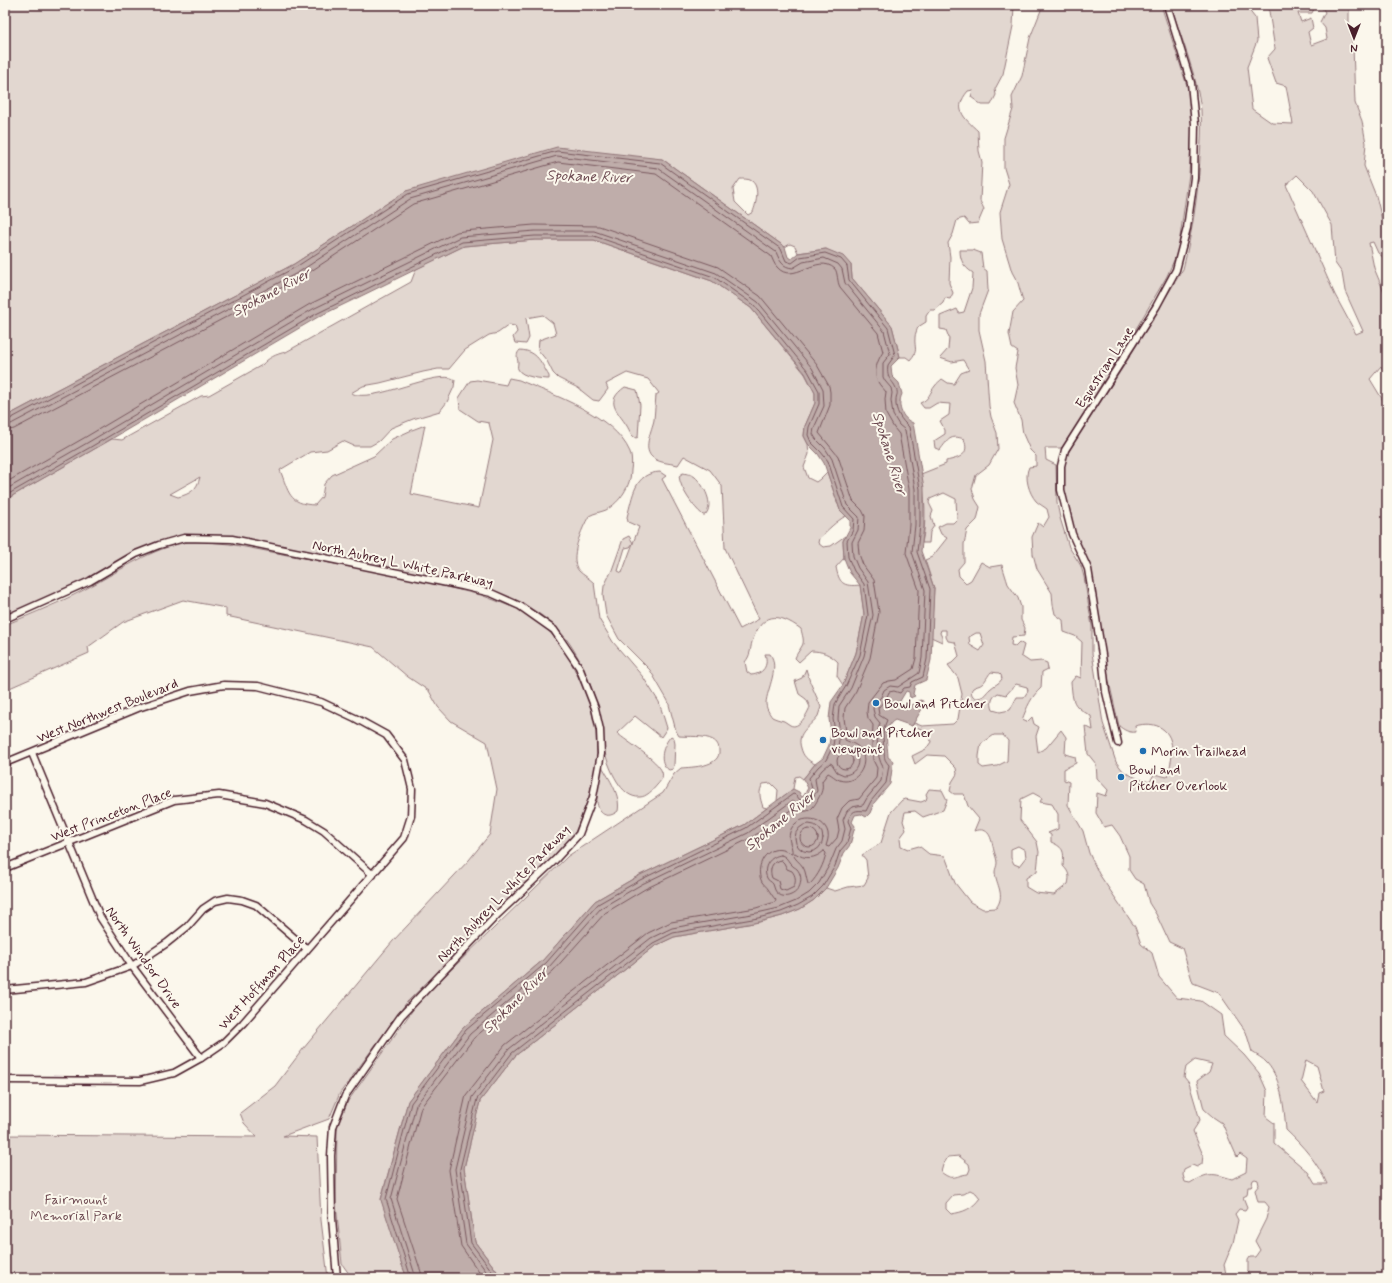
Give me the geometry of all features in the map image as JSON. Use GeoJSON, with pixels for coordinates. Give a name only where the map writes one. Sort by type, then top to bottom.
{"type":"FeatureCollection","features":[{"type":"Feature","properties":{"kind":"street","name":"Equestrian Lane"},"geometry":{"type":"LineString","coordinates":[[1118,743],[1106,692],[1101,647],[1088,569],[1072,534],[1062,490],[1061,466],[1065,450],[1156,307],[1176,270],[1187,228],[1194,178],[1195,124],[1191,83],[1167,5]]}},
{"type":"Feature","properties":{"kind":"street","name":"North Aubrey L White Parkway"},"geometry":{"type":"LineString","coordinates":[[5,619],[90,582],[136,554],[159,545],[184,538],[232,539],[491,593],[520,606],[554,630],[579,667],[595,708],[600,730],[601,754],[593,797],[579,834],[555,860],[498,914],[401,1016],[345,1096],[333,1127],[331,1156],[332,1218],[337,1278]]}},
{"type":"Feature","properties":{"kind":"street","name":"West Northwest Boulevard"},"geometry":{"type":"LineString","coordinates":[[5,763],[138,708],[190,691],[224,685],[258,686],[322,702],[386,735],[405,760],[412,789],[411,816],[404,838],[373,875]]}},
{"type":"Feature","properties":{"kind":"street","name":"North Windsor Drive"},"geometry":{"type":"LineString","coordinates":[[32,753],[100,918],[132,966],[201,1058]]}},
{"type":"Feature","properties":{"kind":"street","name":"West Princeton Place"},"geometry":{"type":"LineString","coordinates":[[5,868],[174,800],[219,795],[265,803],[306,820],[324,832],[373,875]]}},
{"type":"Feature","properties":{"kind":"street","name":"West Hoffman Place"},"geometry":{"type":"LineString","coordinates":[[5,1080],[140,1081],[174,1073],[201,1058],[222,1044],[243,1023],[373,875]]}},
{"type":"Feature","properties":{"kind":"street"},"geometry":{"type":"LineString","coordinates":[[5,990],[86,982],[132,966],[187,927],[203,909],[215,901],[228,898],[242,900],[256,905],[307,949]]}},
{"type":"Feature","properties":{"kind":"green space"},"geometry":{"type":"Polygon","coordinates":[[[5,5],[1014,5],[1013,26],[1003,74],[995,89],[996,95],[991,105],[982,105],[971,97],[973,90],[968,91],[961,103],[964,117],[978,131],[979,151],[982,162],[980,201],[984,209],[978,223],[969,224],[964,218],[957,220],[953,234],[948,243],[950,257],[949,283],[953,293],[950,299],[945,298],[943,303],[935,310],[930,310],[926,316],[926,322],[918,327],[915,336],[915,351],[910,360],[906,357],[900,357],[892,326],[852,278],[851,265],[826,249],[798,253],[795,246],[790,244],[785,247],[662,159],[406,191],[294,264],[5,417],[5,5]],[[740,179],[733,189],[735,202],[748,215],[753,212],[757,190],[753,182],[740,179]]]}},
{"type":"Feature","properties":{"kind":"green space"},"geometry":{"type":"Polygon","coordinates":[[[1043,5],[1161,5],[1189,92],[1192,127],[1189,174],[1178,251],[1167,276],[1130,339],[1062,448],[1045,448],[1046,460],[1056,465],[1057,503],[1060,518],[1069,547],[1081,566],[1084,577],[1092,626],[1092,653],[1103,723],[1116,762],[1124,772],[1150,782],[1154,774],[1167,777],[1172,759],[1172,745],[1170,738],[1162,728],[1150,724],[1143,724],[1135,726],[1136,732],[1131,732],[1119,726],[1108,677],[1091,568],[1071,526],[1064,494],[1062,472],[1070,449],[1125,364],[1183,269],[1192,228],[1198,186],[1201,110],[1192,70],[1171,5],[1249,5],[1248,9],[1255,18],[1257,41],[1247,67],[1252,109],[1272,123],[1293,124],[1286,86],[1276,83],[1267,58],[1275,49],[1268,5],[1316,5],[1312,13],[1298,13],[1301,22],[1311,18],[1313,28],[1308,32],[1311,45],[1327,39],[1325,28],[1320,22],[1325,12],[1320,5],[1349,5],[1349,26],[1353,46],[1355,103],[1362,121],[1366,143],[1364,166],[1376,196],[1387,232],[1387,287],[1384,258],[1378,253],[1373,242],[1369,243],[1374,268],[1387,299],[1387,379],[1381,366],[1370,379],[1387,407],[1387,457],[1381,464],[1387,474],[1387,1278],[1245,1278],[1248,1271],[1248,1260],[1250,1257],[1255,1257],[1260,1250],[1255,1241],[1266,1219],[1269,1207],[1265,1202],[1258,1202],[1255,1190],[1259,1185],[1258,1180],[1255,1179],[1253,1180],[1251,1187],[1248,1187],[1247,1195],[1243,1197],[1247,1207],[1245,1210],[1239,1209],[1235,1214],[1238,1220],[1233,1243],[1224,1265],[1227,1278],[502,1278],[475,1242],[464,1168],[480,1101],[515,1056],[655,946],[674,937],[759,922],[782,916],[800,909],[814,900],[826,888],[835,891],[848,887],[864,885],[868,878],[866,860],[862,855],[881,843],[891,812],[902,800],[905,799],[921,802],[926,800],[926,794],[929,789],[942,790],[947,800],[943,810],[923,817],[915,811],[905,812],[903,821],[906,830],[900,838],[901,846],[908,849],[919,846],[929,854],[945,856],[955,883],[970,902],[983,909],[996,908],[999,903],[1000,890],[995,872],[997,862],[991,838],[987,832],[983,830],[974,831],[979,819],[968,806],[964,794],[954,794],[950,791],[952,782],[957,774],[956,768],[944,756],[927,755],[915,764],[912,756],[926,749],[931,742],[929,733],[912,726],[914,723],[922,726],[953,724],[958,719],[962,694],[958,678],[948,665],[959,656],[955,642],[948,641],[946,637],[946,630],[941,630],[940,633],[942,642],[931,637],[934,588],[925,560],[932,557],[947,538],[941,534],[938,527],[946,523],[953,523],[957,519],[956,499],[944,493],[930,499],[929,503],[933,511],[931,516],[934,526],[930,532],[929,543],[922,543],[925,526],[925,508],[921,474],[946,464],[946,461],[956,459],[962,455],[965,452],[966,444],[964,439],[955,437],[945,443],[940,450],[935,448],[934,441],[945,434],[945,430],[940,421],[949,415],[950,404],[937,403],[929,408],[924,408],[920,403],[927,398],[942,379],[948,383],[954,384],[961,373],[969,370],[963,360],[952,362],[940,358],[948,349],[949,338],[946,330],[940,329],[940,316],[957,309],[959,313],[964,312],[972,288],[973,273],[963,263],[960,250],[973,250],[981,253],[983,268],[987,271],[988,290],[979,314],[979,330],[986,361],[989,406],[991,417],[997,433],[998,449],[989,465],[976,475],[972,489],[975,499],[980,507],[977,520],[967,530],[964,544],[964,562],[958,569],[959,576],[966,583],[971,580],[981,562],[990,567],[1002,565],[1008,584],[1018,598],[1021,607],[1021,620],[1025,628],[1024,636],[1012,637],[1011,645],[1015,646],[1019,642],[1024,645],[1021,656],[1030,662],[1042,661],[1047,663],[1048,669],[1042,672],[1041,688],[1030,702],[1022,720],[1027,722],[1032,717],[1034,724],[1039,727],[1036,736],[1038,752],[1046,748],[1061,730],[1066,737],[1065,754],[1075,757],[1076,763],[1064,769],[1064,780],[1069,782],[1068,805],[1083,831],[1089,853],[1099,874],[1135,927],[1141,944],[1152,953],[1159,977],[1177,998],[1201,1001],[1221,1015],[1224,1036],[1244,1055],[1259,1073],[1267,1091],[1266,1117],[1274,1123],[1274,1143],[1308,1172],[1315,1184],[1327,1184],[1310,1155],[1286,1130],[1279,1086],[1272,1070],[1262,1058],[1252,1052],[1246,1032],[1219,993],[1193,983],[1182,948],[1169,942],[1156,914],[1149,903],[1144,884],[1135,879],[1129,870],[1129,856],[1120,836],[1112,825],[1104,827],[1096,813],[1097,793],[1106,796],[1108,790],[1097,778],[1096,764],[1088,754],[1085,726],[1093,730],[1091,716],[1077,706],[1072,695],[1071,682],[1076,676],[1081,678],[1082,642],[1075,636],[1064,632],[1063,620],[1055,614],[1052,593],[1037,569],[1033,554],[1032,537],[1038,523],[1043,527],[1049,517],[1047,509],[1036,501],[1029,489],[1027,475],[1029,467],[1036,466],[1036,456],[1030,450],[1023,434],[1021,420],[1014,403],[1018,385],[1015,368],[1018,352],[1012,348],[1009,334],[1013,312],[1023,301],[1002,239],[1000,212],[1009,184],[1004,168],[1004,138],[1013,109],[1012,97],[1022,76],[1030,38],[1043,5]],[[1297,175],[1286,185],[1335,295],[1356,334],[1363,331],[1345,291],[1342,273],[1335,263],[1332,225],[1313,191],[1297,175]],[[976,633],[969,637],[970,645],[980,651],[984,645],[980,633],[976,633]],[[991,672],[983,683],[972,690],[973,696],[976,698],[982,697],[999,682],[1002,679],[1001,675],[999,673],[991,672]],[[1016,684],[1006,695],[998,693],[993,698],[992,705],[993,710],[1000,712],[1010,710],[1017,697],[1024,697],[1028,691],[1027,687],[1016,684]],[[994,735],[981,744],[979,765],[983,768],[997,766],[1007,761],[1008,741],[1003,735],[994,735]],[[1033,793],[1021,799],[1020,820],[1037,842],[1039,852],[1037,871],[1026,878],[1026,887],[1036,893],[1054,895],[1068,884],[1069,879],[1068,872],[1063,866],[1063,851],[1059,846],[1051,842],[1051,835],[1048,833],[1058,829],[1058,814],[1052,804],[1040,802],[1042,798],[1033,793]],[[1018,846],[1011,849],[1011,858],[1014,864],[1019,866],[1026,857],[1025,850],[1018,846]],[[1195,1060],[1186,1067],[1184,1077],[1189,1083],[1200,1120],[1193,1131],[1203,1155],[1202,1164],[1197,1167],[1192,1165],[1184,1169],[1183,1175],[1185,1182],[1190,1183],[1206,1175],[1215,1175],[1232,1179],[1246,1172],[1247,1159],[1240,1154],[1237,1157],[1222,1123],[1204,1109],[1197,1081],[1209,1072],[1212,1064],[1195,1060]],[[1306,1060],[1301,1081],[1317,1102],[1319,1093],[1324,1091],[1317,1066],[1306,1060]],[[959,1156],[948,1157],[941,1172],[949,1177],[954,1177],[968,1174],[970,1169],[969,1164],[959,1156]],[[970,1190],[963,1194],[953,1195],[946,1203],[946,1209],[951,1214],[967,1209],[974,1205],[980,1198],[976,1193],[970,1190]]]}},
{"type":"Feature","properties":{"kind":"green space"},"geometry":{"type":"Polygon","coordinates":[[[535,240],[594,240],[712,281],[751,308],[805,374],[815,393],[815,403],[805,426],[804,436],[808,444],[809,454],[804,467],[808,478],[816,482],[827,472],[840,510],[846,516],[835,523],[819,538],[818,543],[823,547],[831,546],[845,536],[843,541],[844,558],[836,567],[837,572],[843,583],[860,585],[864,614],[856,653],[843,685],[837,676],[838,662],[829,655],[822,652],[811,651],[799,662],[795,658],[803,644],[803,640],[801,629],[793,623],[778,618],[772,618],[766,620],[761,625],[756,632],[745,662],[747,672],[751,675],[762,671],[766,662],[765,654],[770,654],[774,665],[766,703],[767,709],[772,717],[793,726],[802,720],[810,707],[806,699],[799,694],[795,681],[802,678],[806,669],[821,707],[818,716],[802,734],[800,742],[804,756],[815,764],[803,779],[799,776],[795,777],[793,789],[777,801],[778,790],[771,783],[763,784],[760,790],[760,798],[763,807],[767,808],[744,825],[638,876],[595,901],[543,960],[463,1028],[408,1101],[381,1199],[407,1278],[352,1278],[342,1264],[336,1204],[337,1127],[348,1101],[419,1001],[568,856],[663,793],[674,774],[681,768],[705,765],[711,763],[718,756],[718,746],[713,740],[701,737],[679,736],[676,731],[668,701],[650,670],[619,639],[606,615],[603,595],[604,586],[612,570],[623,539],[629,536],[633,543],[630,547],[625,548],[618,571],[622,573],[639,527],[628,522],[627,517],[636,487],[645,476],[651,473],[660,472],[666,476],[662,479],[740,629],[759,619],[725,548],[722,486],[710,470],[684,456],[678,465],[660,461],[651,456],[648,443],[654,420],[656,395],[659,393],[648,379],[627,373],[606,384],[608,389],[599,401],[593,400],[578,388],[558,378],[538,350],[539,340],[556,334],[553,323],[543,315],[526,318],[529,338],[526,344],[515,343],[513,337],[517,332],[515,326],[509,325],[498,333],[489,335],[465,350],[449,369],[438,369],[363,386],[351,393],[361,395],[374,394],[435,378],[447,377],[455,380],[454,387],[447,402],[440,411],[413,419],[391,428],[379,441],[370,446],[354,446],[343,441],[327,450],[310,452],[280,470],[288,490],[294,499],[306,504],[315,505],[322,497],[324,484],[332,475],[374,456],[392,439],[425,425],[411,494],[479,508],[493,440],[489,423],[478,421],[460,409],[459,398],[470,381],[477,380],[506,385],[509,378],[519,380],[581,408],[611,427],[622,439],[630,452],[632,463],[629,482],[624,493],[616,503],[606,510],[589,516],[577,544],[575,559],[576,566],[579,571],[594,583],[599,619],[613,642],[643,677],[659,702],[667,728],[661,737],[635,716],[617,733],[655,762],[662,772],[662,778],[654,789],[645,796],[640,797],[627,793],[622,788],[609,766],[605,753],[595,697],[582,666],[570,644],[561,632],[550,622],[525,605],[511,598],[468,584],[283,546],[210,535],[184,536],[166,539],[149,545],[84,582],[5,617],[5,500],[112,439],[122,440],[201,396],[209,395],[262,365],[272,357],[286,352],[411,282],[416,269],[464,246],[535,240]],[[200,477],[170,494],[178,497],[186,494],[195,488],[200,477]]]}},
{"type":"Feature","properties":{"kind":"green space"},"geometry":{"type":"Polygon","coordinates":[[[520,350],[531,353],[538,358],[549,376],[549,379],[532,377],[520,372],[518,369],[517,356],[520,350]]]}},
{"type":"Feature","properties":{"kind":"green space"},"geometry":{"type":"Polygon","coordinates":[[[625,387],[637,390],[640,405],[638,437],[636,438],[632,435],[614,406],[615,397],[625,387]]]}},
{"type":"Feature","properties":{"kind":"green space"},"geometry":{"type":"Polygon","coordinates":[[[683,473],[694,476],[705,490],[709,501],[709,506],[705,515],[703,515],[695,507],[684,492],[679,476],[683,473]]]}},
{"type":"Feature","properties":{"kind":"green space","name":"Fairmount Memorial Park"},"geometry":{"type":"Polygon","coordinates":[[[188,542],[229,544],[404,577],[481,595],[520,610],[547,629],[565,650],[585,691],[591,708],[596,732],[597,758],[589,797],[574,835],[554,859],[407,1002],[340,1093],[329,1119],[283,1136],[317,1137],[321,1220],[328,1278],[5,1278],[5,1135],[257,1137],[244,1123],[240,1113],[275,1086],[303,1049],[393,941],[469,860],[490,834],[497,789],[487,742],[451,721],[438,707],[429,691],[408,677],[373,647],[226,616],[226,608],[183,600],[123,622],[88,647],[89,653],[5,690],[5,625],[70,597],[150,554],[188,542]]]}},
{"type":"Feature","properties":{"kind":"green space"},"geometry":{"type":"Polygon","coordinates":[[[671,736],[674,738],[675,744],[674,765],[673,769],[669,770],[663,763],[662,753],[671,736]]]}},
{"type":"Feature","properties":{"kind":"green space"},"geometry":{"type":"Polygon","coordinates":[[[602,766],[614,787],[618,799],[618,811],[610,815],[601,812],[597,801],[602,766]]]}},
{"type":"Feature","properties":{"kind":"water","name":"Spokane River"},"geometry":{"type":"Polygon","coordinates":[[[557,147],[662,159],[785,247],[788,257],[791,259],[798,253],[826,249],[843,256],[851,265],[852,278],[892,326],[900,357],[891,366],[892,376],[899,383],[902,394],[900,402],[901,411],[909,421],[913,423],[924,488],[924,526],[921,551],[934,588],[931,660],[926,680],[915,685],[913,694],[915,696],[910,698],[909,692],[906,691],[900,701],[900,706],[903,706],[911,705],[920,700],[923,701],[922,709],[912,726],[895,720],[888,727],[888,757],[893,761],[890,784],[874,803],[870,813],[866,817],[861,814],[855,815],[852,822],[855,826],[850,845],[844,853],[838,868],[826,888],[814,900],[800,909],[782,916],[759,922],[674,937],[655,946],[515,1056],[480,1101],[464,1168],[475,1242],[502,1278],[407,1278],[381,1200],[408,1101],[463,1028],[543,960],[595,901],[638,876],[744,825],[793,789],[799,792],[803,797],[808,788],[803,779],[815,764],[823,758],[829,745],[831,732],[829,719],[831,702],[843,685],[856,653],[864,614],[860,585],[850,573],[844,558],[843,541],[850,528],[850,520],[840,510],[824,463],[818,454],[808,444],[804,436],[805,426],[815,403],[815,393],[805,373],[751,308],[712,281],[594,240],[535,240],[464,246],[318,317],[5,500],[5,417],[294,264],[406,191],[557,147]]]}},
{"type":"Feature","properties":{"kind":"place","name":"Bowl and Pitcher"},"geometry":{"type":"Point","coordinates":[876,703]}},
{"type":"Feature","properties":{"kind":"place","name":"Bowl and Pitcher viewpoint"},"geometry":{"type":"Point","coordinates":[823,740]}},
{"type":"Feature","properties":{"kind":"place","name":"Morin Trailhead"},"geometry":{"type":"Point","coordinates":[1143,751]}},
{"type":"Feature","properties":{"kind":"place","name":"Bowl and Pitcher Overlook"},"geometry":{"type":"Point","coordinates":[1121,777]}}]}
